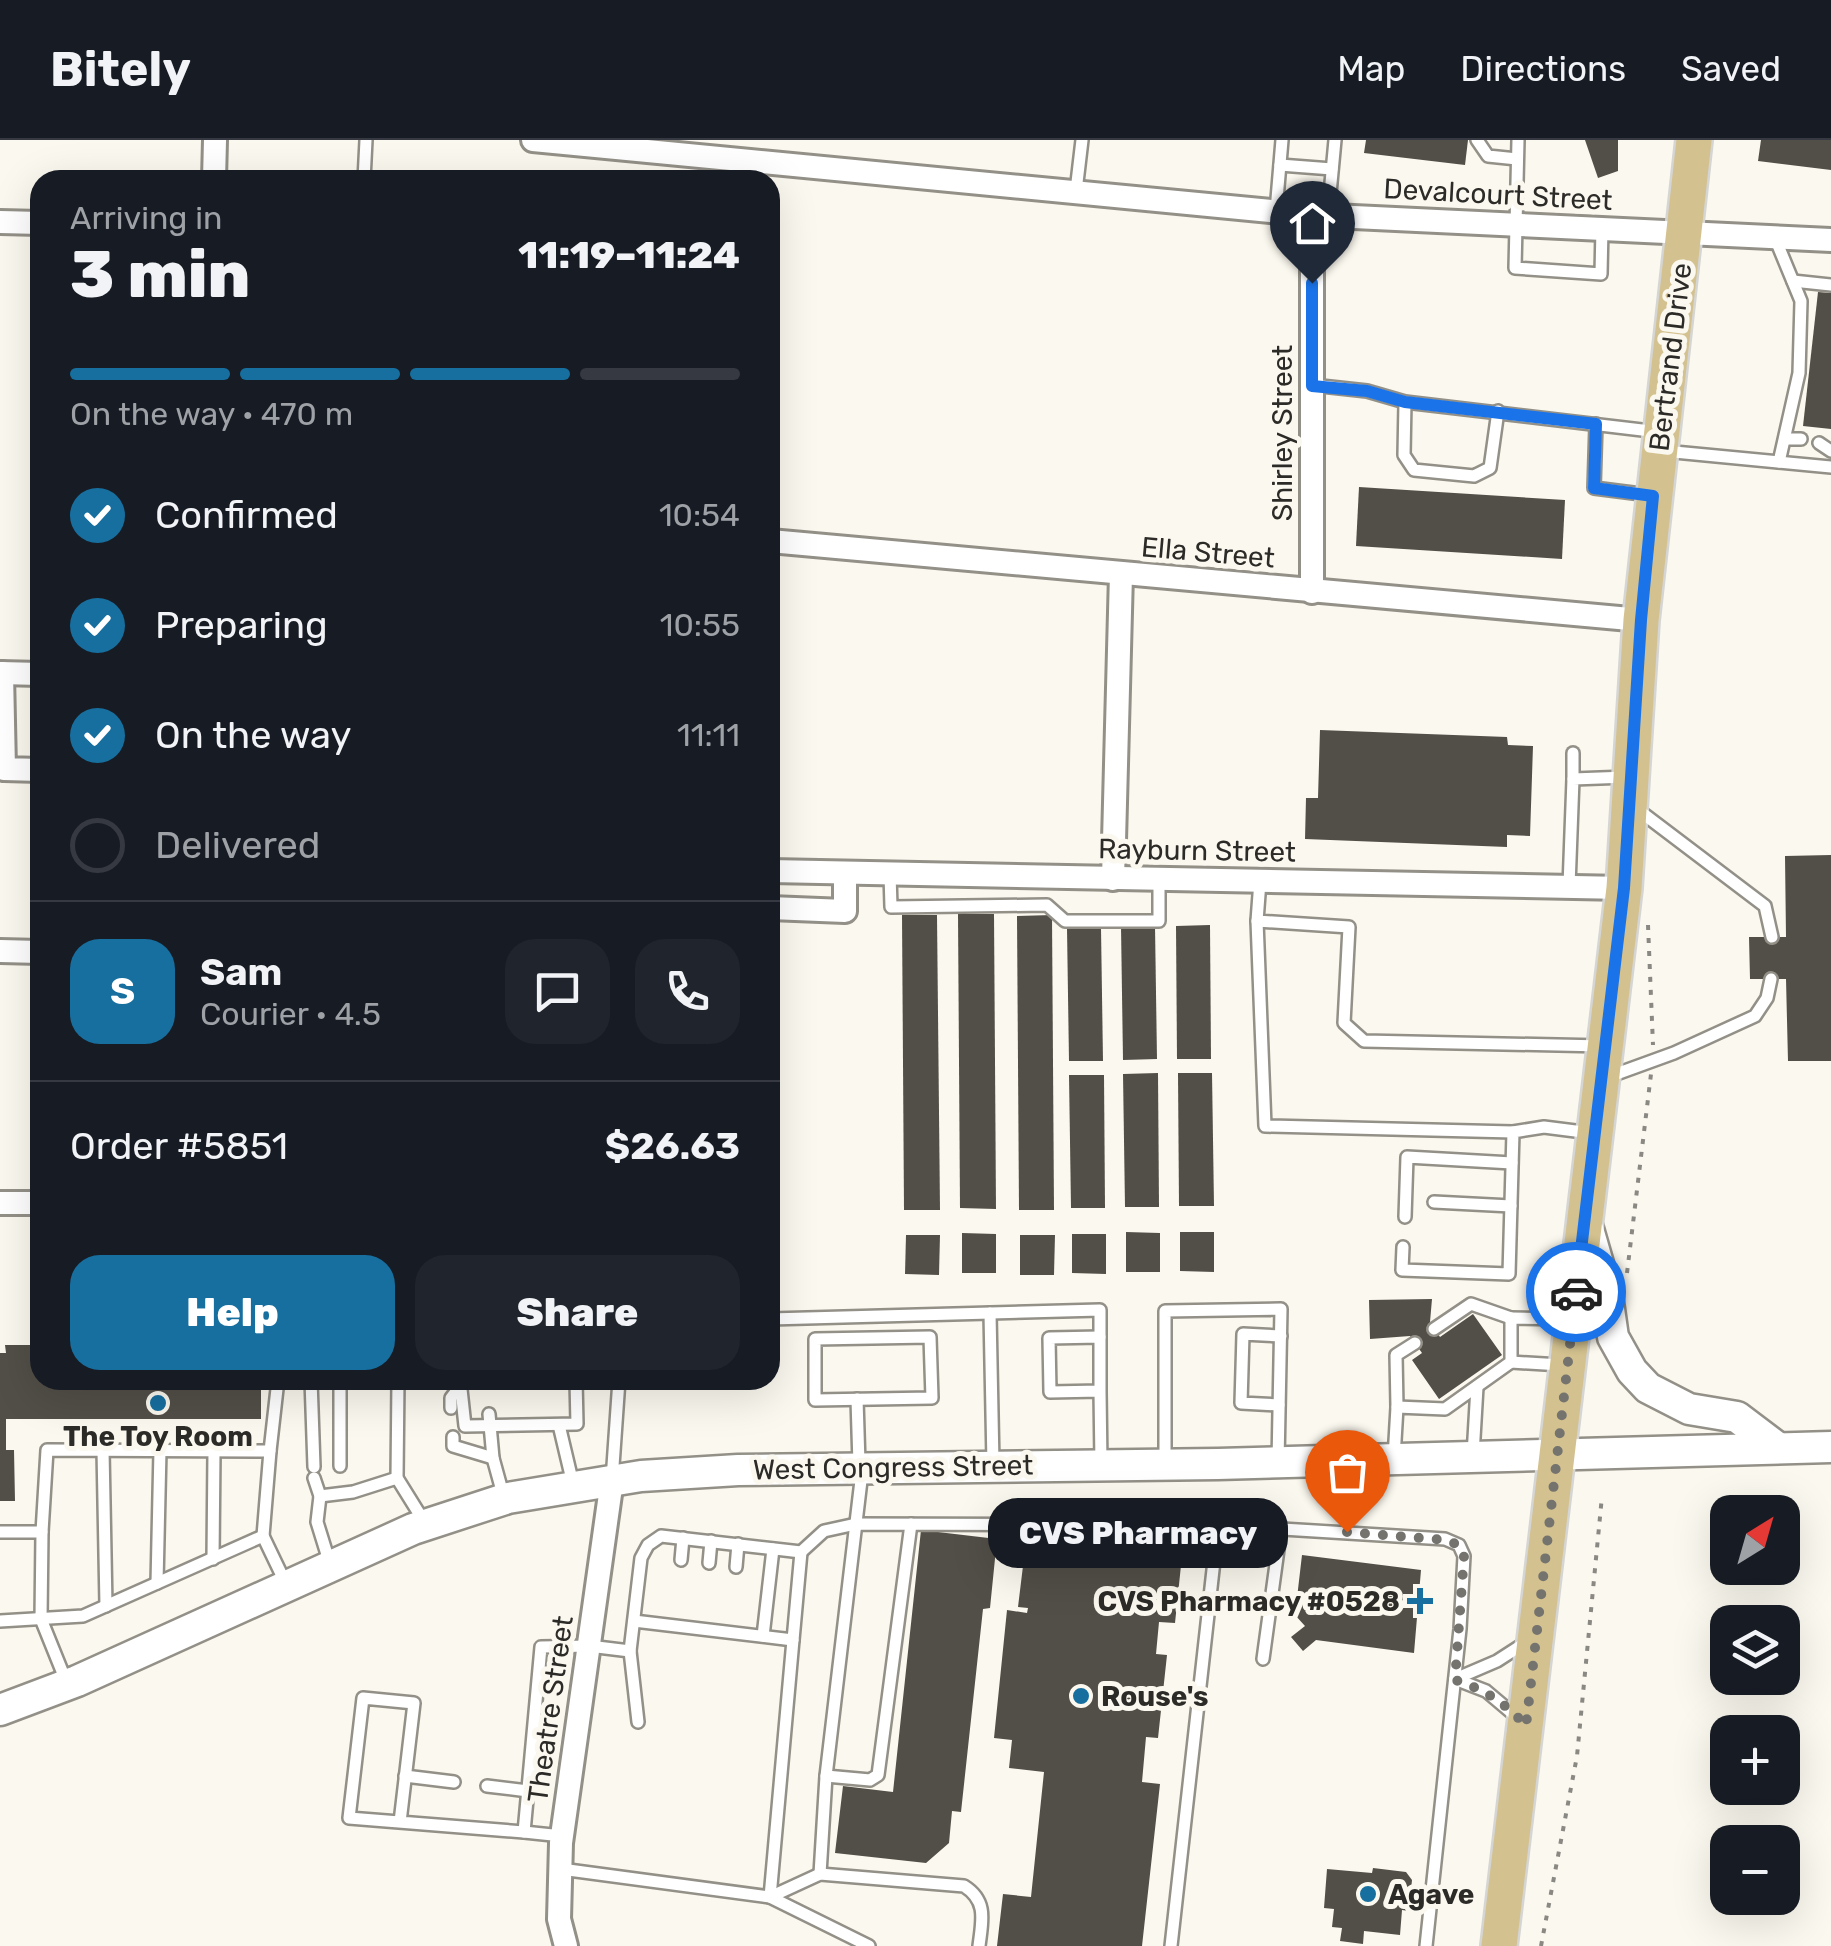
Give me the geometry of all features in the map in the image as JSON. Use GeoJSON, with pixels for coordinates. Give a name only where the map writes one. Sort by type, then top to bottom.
{"type":"FeatureCollection","features":[{"type":"Feature","properties":{"kind":"main road","name":"Bertrand Drive"},"geometry":{"type":"LineString","coordinates":[[1499,1946],[1604,1063],[1636,899],[1630,791],[1641,620],[1694,140]]}},
{"type":"Feature","properties":{"kind":"main road"},"geometry":{"type":"LineString","coordinates":[[1585,1218],[1608,1296],[1613,1337],[1632,1371],[1648,1388],[1689,1409],[1738,1417],[1778,1448]]}},
{"type":"Feature","properties":{"kind":"main road","name":"West Congress Street"},"geometry":{"type":"LineString","coordinates":[[0,1710],[68,1685],[426,1524],[504,1500],[612,1480],[676,1473],[1831,1447]]}},
{"type":"Feature","properties":{"kind":"street"},"geometry":{"type":"LineString","coordinates":[[214,170],[215,140]]}},
{"type":"Feature","properties":{"kind":"street","name":"Devalcourt Street"},"geometry":{"type":"LineString","coordinates":[[534,140],[757,170]]}},
{"type":"Feature","properties":{"kind":"street","name":"Devalcourt Street"},"geometry":{"type":"LineString","coordinates":[[780,172],[1076,191],[1320,216],[1831,240]]}},
{"type":"Feature","properties":{"kind":"street","name":"Shirley Street"},"geometry":{"type":"LineString","coordinates":[[1312,592],[1312,386],[1320,216]]}},
{"type":"Feature","properties":{"kind":"street"},"geometry":{"type":"LineString","coordinates":[[0,222],[30,223]]}},
{"type":"Feature","properties":{"kind":"street","name":"Ella Street"},"geometry":{"type":"LineString","coordinates":[[780,542],[1641,620]]}},
{"type":"Feature","properties":{"kind":"street"},"geometry":{"type":"LineString","coordinates":[[1113,878],[1121,574]]}},
{"type":"Feature","properties":{"kind":"street"},"geometry":{"type":"LineString","coordinates":[[30,674],[1,673],[4,769],[30,770]]}},
{"type":"Feature","properties":{"kind":"street","name":"Rayburn Street"},"geometry":{"type":"LineString","coordinates":[[780,871],[1569,886],[1636,899]]}},
{"type":"Feature","properties":{"kind":"street"},"geometry":{"type":"LineString","coordinates":[[780,909],[844,912],[845,872]]}},
{"type":"Feature","properties":{"kind":"street"},"geometry":{"type":"LineString","coordinates":[[0,951],[30,952]]}},
{"type":"Feature","properties":{"kind":"street"},"geometry":{"type":"LineString","coordinates":[[0,1203],[30,1203]]}},
{"type":"Feature","properties":{"kind":"street","name":"Theatre Street"},"geometry":{"type":"LineString","coordinates":[[566,1946],[559,1919],[562,1836],[612,1480]]}},
{"type":"Feature","properties":{"kind":"lane"},"geometry":{"type":"LineString","coordinates":[[364,170],[366,140]]}},
{"type":"Feature","properties":{"kind":"lane"},"geometry":{"type":"LineString","coordinates":[[1076,191],[1082,140]]}},
{"type":"Feature","properties":{"kind":"lane"},"geometry":{"type":"LineString","coordinates":[[1276,212],[1282,140]]}},
{"type":"Feature","properties":{"kind":"lane"},"geometry":{"type":"LineString","coordinates":[[1320,216],[1335,140]]}},
{"type":"Feature","properties":{"kind":"lane"},"geometry":{"type":"LineString","coordinates":[[1477,140],[1488,156],[1517,158]]}},
{"type":"Feature","properties":{"kind":"lane"},"geometry":{"type":"LineString","coordinates":[[1518,140],[1515,268],[1600,274],[1602,228]]}},
{"type":"Feature","properties":{"kind":"lane"},"geometry":{"type":"LineString","coordinates":[[1280,165],[1332,169]]}},
{"type":"Feature","properties":{"kind":"lane"},"geometry":{"type":"LineString","coordinates":[[1774,238],[1800,301],[1799,373],[1779,462]]}},
{"type":"Feature","properties":{"kind":"lane"},"geometry":{"type":"LineString","coordinates":[[1793,281],[1831,285]]}},
{"type":"Feature","properties":{"kind":"lane"},"geometry":{"type":"LineString","coordinates":[[1312,386],[1367,391],[1405,402],[1596,424],[1661,442],[1831,467]]}},
{"type":"Feature","properties":{"kind":"lane"},"geometry":{"type":"LineString","coordinates":[[1405,402],[1404,455],[1414,470],[1474,476],[1490,468],[1498,412]]}},
{"type":"Feature","properties":{"kind":"lane"},"geometry":{"type":"LineString","coordinates":[[1596,424],[1594,488],[1653,496]]}},
{"type":"Feature","properties":{"kind":"lane"},"geometry":{"type":"LineString","coordinates":[[1786,439],[1801,439]]}},
{"type":"Feature","properties":{"kind":"lane"},"geometry":{"type":"LineString","coordinates":[[1818,443],[1831,452]]}},
{"type":"Feature","properties":{"kind":"lane"},"geometry":{"type":"LineString","coordinates":[[1569,886],[1573,753]]}},
{"type":"Feature","properties":{"kind":"lane"},"geometry":{"type":"LineString","coordinates":[[1573,778],[1630,791],[1765,906],[1772,937]]}},
{"type":"Feature","properties":{"kind":"lane"},"geometry":{"type":"LineString","coordinates":[[890,874],[891,907],[1047,905],[1065,921],[1159,920],[1159,880]]}},
{"type":"Feature","properties":{"kind":"lane"},"geometry":{"type":"LineString","coordinates":[[1047,877],[1047,905]]}},
{"type":"Feature","properties":{"kind":"lane"},"geometry":{"type":"LineString","coordinates":[[1260,881],[1264,1126],[1513,1132],[1544,1127],[1596,1134]]}},
{"type":"Feature","properties":{"kind":"lane"},"geometry":{"type":"LineString","coordinates":[[1258,921],[1350,927],[1344,1024],[1364,1041],[1604,1063],[1652,1061],[1756,1016],[1771,979]]}},
{"type":"Feature","properties":{"kind":"lane"},"geometry":{"type":"LineString","coordinates":[[1403,1247],[1402,1270],[1509,1274],[1513,1132]]}},
{"type":"Feature","properties":{"kind":"lane"},"geometry":{"type":"LineString","coordinates":[[1405,1218],[1408,1158],[1512,1163]]}},
{"type":"Feature","properties":{"kind":"lane"},"geometry":{"type":"LineString","coordinates":[[1434,1202],[1511,1206]]}},
{"type":"Feature","properties":{"kind":"lane"},"geometry":{"type":"LineString","coordinates":[[1434,1329],[1455,1320],[1470,1304],[1511,1318],[1573,1319]]}},
{"type":"Feature","properties":{"kind":"lane"},"geometry":{"type":"LineString","coordinates":[[1165,1464],[1165,1311],[1281,1309],[1278,1462]]}},
{"type":"Feature","properties":{"kind":"lane"},"geometry":{"type":"LineString","coordinates":[[780,1319],[1100,1310],[1102,1464]]}},
{"type":"Feature","properties":{"kind":"lane"},"geometry":{"type":"LineString","coordinates":[[990,1313],[994,1465]]}},
{"type":"Feature","properties":{"kind":"lane"},"geometry":{"type":"LineString","coordinates":[[1510,1362],[1511,1318]]}},
{"type":"Feature","properties":{"kind":"lane"},"geometry":{"type":"LineString","coordinates":[[1279,1405],[1241,1403],[1243,1334],[1280,1336]]}},
{"type":"Feature","properties":{"kind":"lane"},"geometry":{"type":"LineString","coordinates":[[930,1337],[932,1398],[857,1399],[815,1400],[815,1339],[930,1337]]}},
{"type":"Feature","properties":{"kind":"lane"},"geometry":{"type":"LineString","coordinates":[[1100,1337],[1049,1338],[1050,1392],[1100,1391]]}},
{"type":"Feature","properties":{"kind":"lane"},"geometry":{"type":"LineString","coordinates":[[1394,1458],[1396,1355],[1415,1343]]}},
{"type":"Feature","properties":{"kind":"lane"},"geometry":{"type":"LineString","coordinates":[[1473,1455],[1477,1387],[1489,1371],[1510,1362],[1567,1365]]}},
{"type":"Feature","properties":{"kind":"lane"},"geometry":{"type":"LineString","coordinates":[[1397,1407],[1445,1409],[1460,1391],[1477,1387]]}},
{"type":"Feature","properties":{"kind":"lane"},"geometry":{"type":"LineString","coordinates":[[277,1390],[263,1536],[286,1584]]}},
{"type":"Feature","properties":{"kind":"lane"},"geometry":{"type":"LineString","coordinates":[[311,1390],[314,1472],[320,1496],[317,1522],[330,1564]]}},
{"type":"Feature","properties":{"kind":"lane"},"geometry":{"type":"LineString","coordinates":[[337,1494],[340,1390]]}},
{"type":"Feature","properties":{"kind":"lane"},"geometry":{"type":"LineString","coordinates":[[398,1390],[397,1478],[426,1524]]}},
{"type":"Feature","properties":{"kind":"lane"},"geometry":{"type":"LineString","coordinates":[[451,1408],[456,1390]]}},
{"type":"Feature","properties":{"kind":"lane"},"geometry":{"type":"LineString","coordinates":[[461,1390],[465,1426],[489,1420],[577,1424],[576,1390]]}},
{"type":"Feature","properties":{"kind":"lane"},"geometry":{"type":"LineString","coordinates":[[612,1480],[618,1390]]}},
{"type":"Feature","properties":{"kind":"lane"},"geometry":{"type":"LineString","coordinates":[[820,1874],[826,1776],[861,1468],[857,1399]]}},
{"type":"Feature","properties":{"kind":"lane"},"geometry":{"type":"LineString","coordinates":[[489,1420],[493,1458],[504,1500]]}},
{"type":"Feature","properties":{"kind":"lane"},"geometry":{"type":"LineString","coordinates":[[553,1421],[573,1486]]}},
{"type":"Feature","properties":{"kind":"lane"},"geometry":{"type":"LineString","coordinates":[[452,1438],[453,1446],[493,1458]]}},
{"type":"Feature","properties":{"kind":"lane"},"geometry":{"type":"LineString","coordinates":[[68,1685],[42,1619],[47,1450],[270,1451]]}},
{"type":"Feature","properties":{"kind":"lane"},"geometry":{"type":"LineString","coordinates":[[103,1450],[106,1606]]}},
{"type":"Feature","properties":{"kind":"lane"},"geometry":{"type":"LineString","coordinates":[[157,1583],[160,1450]]}},
{"type":"Feature","properties":{"kind":"lane"},"geometry":{"type":"LineString","coordinates":[[212,1558],[214,1451]]}},
{"type":"Feature","properties":{"kind":"lane"},"geometry":{"type":"LineString","coordinates":[[320,1496],[397,1478]]}},
{"type":"Feature","properties":{"kind":"lane"},"geometry":{"type":"LineString","coordinates":[[770,1898],[802,1552],[824,1532],[856,1524],[1218,1525],[1445,1540],[1459,1545],[1464,1556],[1455,1680],[1426,1946]]}},
{"type":"Feature","properties":{"kind":"lane"},"geometry":{"type":"LineString","coordinates":[[826,1776],[870,1780],[878,1774],[911,1524]]}},
{"type":"Feature","properties":{"kind":"lane"},"geometry":{"type":"LineString","coordinates":[[1171,1946],[1218,1525]]}},
{"type":"Feature","properties":{"kind":"lane"},"geometry":{"type":"LineString","coordinates":[[1263,1659],[1281,1528]]}},
{"type":"Feature","properties":{"kind":"lane"},"geometry":{"type":"LineString","coordinates":[[0,1532],[42,1532]]}},
{"type":"Feature","properties":{"kind":"lane"},"geometry":{"type":"LineString","coordinates":[[0,1620],[82,1616],[263,1536]]}},
{"type":"Feature","properties":{"kind":"lane"},"geometry":{"type":"LineString","coordinates":[[638,1722],[630,1650],[641,1558],[648,1545],[662,1536],[802,1552]]}},
{"type":"Feature","properties":{"kind":"lane"},"geometry":{"type":"LineString","coordinates":[[681,1560],[683,1538]]}},
{"type":"Feature","properties":{"kind":"lane"},"geometry":{"type":"LineString","coordinates":[[709,1564],[712,1542]]}},
{"type":"Feature","properties":{"kind":"lane"},"geometry":{"type":"LineString","coordinates":[[736,1567],[738,1544]]}},
{"type":"Feature","properties":{"kind":"lane"},"geometry":{"type":"LineString","coordinates":[[763,1636],[773,1548]]}},
{"type":"Feature","properties":{"kind":"lane"},"geometry":{"type":"LineString","coordinates":[[672,1626],[674,1610]]}},
{"type":"Feature","properties":{"kind":"lane"},"geometry":{"type":"LineString","coordinates":[[702,1629],[703,1614]]}},
{"type":"Feature","properties":{"kind":"lane"},"geometry":{"type":"LineString","coordinates":[[730,1632],[732,1617]]}},
{"type":"Feature","properties":{"kind":"lane"},"geometry":{"type":"LineString","coordinates":[[634,1621],[792,1640]]}},
{"type":"Feature","properties":{"kind":"lane"},"geometry":{"type":"LineString","coordinates":[[1455,1680],[1497,1661],[1536,1636]]}},
{"type":"Feature","properties":{"kind":"lane"},"geometry":{"type":"LineString","coordinates":[[524,1832],[542,1648],[589,1646],[630,1650]]}},
{"type":"Feature","properties":{"kind":"lane"},"geometry":{"type":"LineString","coordinates":[[1455,1680],[1486,1691],[1507,1705],[1526,1726]]}},
{"type":"Feature","properties":{"kind":"lane"},"geometry":{"type":"LineString","coordinates":[[400,1822],[414,1703],[363,1698],[348,1818],[562,1836]]}},
{"type":"Feature","properties":{"kind":"lane"},"geometry":{"type":"LineString","coordinates":[[406,1776],[454,1782]]}},
{"type":"Feature","properties":{"kind":"lane"},"geometry":{"type":"LineString","coordinates":[[487,1786],[528,1791]]}},
{"type":"Feature","properties":{"kind":"lane"},"geometry":{"type":"LineString","coordinates":[[560,1869],[770,1898],[869,1946]]}},
{"type":"Feature","properties":{"kind":"lane"},"geometry":{"type":"LineString","coordinates":[[770,1898],[820,1874],[964,1886],[977,1894],[984,1910],[979,1946]]}},
{"type":"Feature","properties":{"kind":"path"},"geometry":{"type":"LineString","coordinates":[[1626,1290],[1652,1061],[1636,899]]}},
{"type":"Feature","properties":{"kind":"path"},"geometry":{"type":"LineString","coordinates":[[1542,1946],[1577,1756],[1602,1496]]}},
{"type":"Feature","properties":{"kind":"building"},"geometry":{"type":"Polygon","coordinates":[[[1366,140],[1468,140],[1465,165],[1364,153],[1366,140]]]}},
{"type":"Feature","properties":{"kind":"building"},"geometry":{"type":"Polygon","coordinates":[[[1585,140],[1618,140],[1618,171],[1598,178],[1585,140]]]}},
{"type":"Feature","properties":{"kind":"building"},"geometry":{"type":"Polygon","coordinates":[[[1761,140],[1831,140],[1831,170],[1758,161],[1761,140]]]}},
{"type":"Feature","properties":{"kind":"building"},"geometry":{"type":"Polygon","coordinates":[[[1818,292],[1831,293],[1831,429],[1803,426],[1818,292]]]}},
{"type":"Feature","properties":{"kind":"building"},"geometry":{"type":"Polygon","coordinates":[[[1359,487],[1565,500],[1562,559],[1356,546],[1359,487]]]}},
{"type":"Feature","properties":{"kind":"building"},"geometry":{"type":"Polygon","coordinates":[[[1320,730],[1507,737],[1508,745],[1533,746],[1530,836],[1507,835],[1507,847],[1305,839],[1306,798],[1318,798],[1320,730]]]}},
{"type":"Feature","properties":{"kind":"building"},"geometry":{"type":"Polygon","coordinates":[[[1831,855],[1831,1061],[1788,1061],[1786,979],[1750,979],[1749,937],[1786,937],[1785,856],[1831,855]]]}},
{"type":"Feature","properties":{"kind":"building"},"geometry":{"type":"Polygon","coordinates":[[[958,914],[994,914],[996,1209],[960,1208],[958,914]]]}},
{"type":"Feature","properties":{"kind":"building"},"geometry":{"type":"Polygon","coordinates":[[[902,915],[937,915],[940,1210],[904,1210],[902,915]]]}},
{"type":"Feature","properties":{"kind":"building"},"geometry":{"type":"Polygon","coordinates":[[[1052,915],[1054,1210],[1019,1210],[1017,916],[1052,915]]]}},
{"type":"Feature","properties":{"kind":"building"},"geometry":{"type":"Polygon","coordinates":[[[1210,925],[1211,1059],[1177,1059],[1176,926],[1210,925]]]}},
{"type":"Feature","properties":{"kind":"building"},"geometry":{"type":"Polygon","coordinates":[[[1121,926],[1155,926],[1157,1059],[1123,1060],[1121,926]]]}},
{"type":"Feature","properties":{"kind":"building"},"geometry":{"type":"Polygon","coordinates":[[[1067,928],[1101,928],[1103,1061],[1069,1061],[1067,928]]]}},
{"type":"Feature","properties":{"kind":"building"},"geometry":{"type":"Polygon","coordinates":[[[1158,1073],[1159,1207],[1125,1207],[1123,1074],[1158,1073]]]}},
{"type":"Feature","properties":{"kind":"building"},"geometry":{"type":"Polygon","coordinates":[[[1178,1073],[1212,1073],[1214,1206],[1179,1206],[1178,1073]]]}},
{"type":"Feature","properties":{"kind":"building"},"geometry":{"type":"Polygon","coordinates":[[[1069,1075],[1104,1075],[1105,1208],[1071,1208],[1069,1075]]]}},
{"type":"Feature","properties":{"kind":"building"},"geometry":{"type":"Polygon","coordinates":[[[1126,1232],[1160,1233],[1160,1272],[1126,1272],[1126,1232]]]}},
{"type":"Feature","properties":{"kind":"building"},"geometry":{"type":"Polygon","coordinates":[[[1180,1232],[1214,1232],[1214,1272],[1180,1271],[1180,1232]]]}},
{"type":"Feature","properties":{"kind":"building"},"geometry":{"type":"Polygon","coordinates":[[[962,1233],[996,1234],[996,1273],[962,1273],[962,1233]]]}},
{"type":"Feature","properties":{"kind":"building"},"geometry":{"type":"Polygon","coordinates":[[[1072,1234],[1106,1234],[1106,1274],[1072,1273],[1072,1234]]]}},
{"type":"Feature","properties":{"kind":"building"},"geometry":{"type":"Polygon","coordinates":[[[906,1235],[940,1235],[939,1275],[905,1274],[906,1235]]]}},
{"type":"Feature","properties":{"kind":"building"},"geometry":{"type":"Polygon","coordinates":[[[1020,1235],[1055,1235],[1054,1275],[1020,1275],[1020,1235]]]}},
{"type":"Feature","properties":{"kind":"building"},"geometry":{"type":"Polygon","coordinates":[[[1432,1299],[1430,1322],[1440,1337],[1473,1314],[1502,1355],[1439,1399],[1412,1360],[1422,1353],[1410,1336],[1370,1339],[1369,1300],[1432,1299]]]}},
{"type":"Feature","properties":{"kind":"building"},"geometry":{"type":"Polygon","coordinates":[[[5,1345],[30,1345],[30,1390],[261,1390],[261,1419],[6,1419],[6,1450],[14,1450],[15,1501],[0,1501],[0,1353],[6,1353],[5,1345]]]}},
{"type":"Feature","properties":{"kind":"building"},"geometry":{"type":"Polygon","coordinates":[[[1185,1527],[1175,1623],[1159,1622],[1156,1654],[1167,1655],[1158,1738],[1146,1737],[1142,1782],[1160,1784],[1142,1946],[997,1946],[1003,1894],[1031,1897],[1044,1772],[1009,1768],[1012,1740],[994,1738],[1007,1610],[1027,1613],[1028,1608],[1018,1607],[1027,1533],[1185,1527]]]}},
{"type":"Feature","properties":{"kind":"building"},"geometry":{"type":"Polygon","coordinates":[[[921,1530],[997,1539],[990,1608],[983,1609],[961,1812],[952,1811],[949,1843],[926,1863],[835,1853],[843,1786],[893,1792],[921,1530]]]}},
{"type":"Feature","properties":{"kind":"building"},"geometry":{"type":"Polygon","coordinates":[[[1302,1555],[1421,1570],[1414,1653],[1316,1640],[1303,1651],[1291,1637],[1305,1626],[1295,1615],[1302,1555]]]}},
{"type":"Feature","properties":{"kind":"building","name":"Agave"},"geometry":{"type":"Polygon","coordinates":[[[1373,1868],[1406,1872],[1412,1880],[1409,1911],[1402,1910],[1400,1935],[1364,1931],[1363,1944],[1340,1941],[1342,1928],[1332,1927],[1334,1909],[1324,1908],[1327,1869],[1372,1873],[1373,1868]]]}},
{"type":"Feature","properties":{"kind":"way so far"},"geometry":{"type":"LineString","coordinates":[[1347,1532],[1445,1540],[1459,1545],[1464,1556],[1455,1680],[1486,1691],[1507,1705],[1526,1726],[1576,1292]]}},
{"type":"Feature","properties":{"kind":"place","name":"The Toy Room"},"geometry":{"type":"Point","coordinates":[158,1403]}},
{"type":"Feature","properties":{"kind":"place","name":"CVS Pharmacy"},"geometry":{"type":"Point","coordinates":[1347,1532]}},
{"type":"Feature","properties":{"kind":"place","name":"CVS Pharmacy #0528"},"geometry":{"type":"Point","coordinates":[1420,1601]}},
{"type":"Feature","properties":{"kind":"place","name":"Rouse's"},"geometry":{"type":"Point","coordinates":[1081,1696]}},
{"type":"Feature","properties":{"kind":"place","name":"Agave"},"geometry":{"type":"Point","coordinates":[1368,1894]}},
{"type":"Feature","properties":{"kind":"route"},"geometry":{"type":"LineString","coordinates":[[1312,283],[1312,386],[1367,391],[1405,402],[1596,424],[1594,488],[1653,496],[1624,888],[1576,1292]]}}]}
